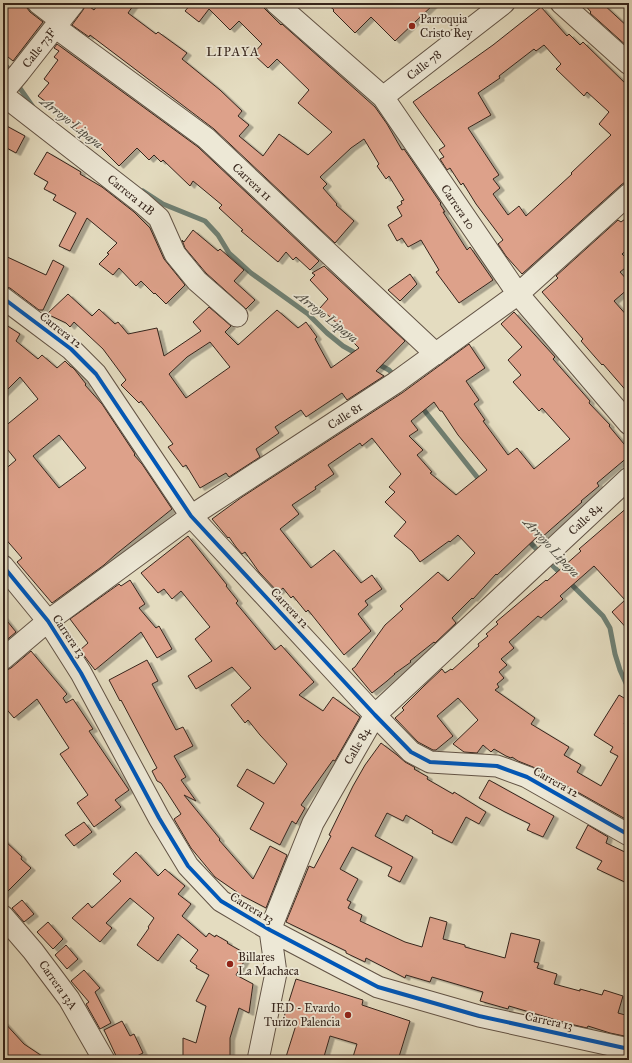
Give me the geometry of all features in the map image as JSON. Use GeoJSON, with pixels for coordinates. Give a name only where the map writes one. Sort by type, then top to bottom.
{"type":"FeatureCollection","features":[{"type":"Feature","properties":{"kind":"street","name":"Carrera 11"},"geometry":{"type":"LineString","coordinates":[[38,3],[57,24],[206,138],[436,354]]}},
{"type":"Feature","properties":{"kind":"street","name":"Calle 73F"},"geometry":{"type":"LineString","coordinates":[[9,86],[74,3]]}},
{"type":"Feature","properties":{"kind":"street","name":"Carrera 10"},"geometry":{"type":"LineString","coordinates":[[276,3],[383,97],[518,294],[629,424]]}},
{"type":"Feature","properties":{"kind":"street","name":"Calle 78"},"geometry":{"type":"LineString","coordinates":[[383,97],[504,3]]}},
{"type":"Feature","properties":{"kind":"street"},"geometry":{"type":"LineString","coordinates":[[561,3],[629,64]]}},
{"type":"Feature","properties":{"kind":"street","name":"Carrera 11B"},"geometry":{"type":"LineString","coordinates":[[9,86],[159,218],[175,254],[197,282],[237,316]]}},
{"type":"Feature","properties":{"kind":"street","name":"Calle 81"},"geometry":{"type":"LineString","coordinates":[[3,659],[48,621],[191,516],[399,380],[518,294],[629,194]]}},
{"type":"Feature","properties":{"kind":"street","name":"Carrera 12"},"geometry":{"type":"LineString","coordinates":[[3,298],[71,349],[96,374],[191,516],[411,752],[430,762],[497,766],[527,778],[629,835]]}},
{"type":"Feature","properties":{"kind":"street","name":"Calle 84"},"geometry":{"type":"LineString","coordinates":[[270,930],[313,823],[375,715],[629,478]]}},
{"type":"Feature","properties":{"kind":"street","name":"Carrera 13"},"geometry":{"type":"LineString","coordinates":[[3,566],[48,621],[82,673],[159,818],[188,866],[221,902],[270,930],[378,987],[478,1016],[629,1049]]}},
{"type":"Feature","properties":{"kind":"street","name":"Carrera 13A"},"geometry":{"type":"LineString","coordinates":[[3,916],[33,951],[69,999],[104,1060]]}},
{"type":"Feature","properties":{"kind":"street"},"geometry":{"type":"LineString","coordinates":[[258,1060],[276,972],[270,930]]}},
{"type":"Feature","properties":{"kind":"building"},"geometry":{"type":"Polygon","coordinates":[[[3,3],[26,3],[30,12],[43,22],[13,61],[3,53],[3,3]]]}},
{"type":"Feature","properties":{"kind":"building"},"geometry":{"type":"Polygon","coordinates":[[[99,3],[135,3],[128,13],[156,34],[158,32],[187,53],[182,59],[220,90],[242,111],[238,116],[249,125],[239,136],[263,156],[279,134],[308,155],[332,132],[298,103],[309,90],[277,59],[268,68],[253,54],[262,44],[239,21],[230,30],[209,9],[199,22],[185,11],[192,3],[259,3],[281,25],[282,24],[375,107],[402,150],[404,149],[441,203],[440,204],[445,212],[443,212],[467,250],[470,247],[493,280],[459,303],[436,272],[439,270],[421,240],[408,247],[402,238],[397,241],[388,225],[402,216],[397,207],[402,204],[401,201],[404,200],[389,176],[386,179],[377,166],[379,164],[364,139],[351,148],[320,177],[327,184],[323,188],[337,204],[336,205],[354,221],[335,243],[214,129],[90,35],[89,37],[72,25],[86,4],[94,10],[99,3]]]}},
{"type":"Feature","properties":{"kind":"building"},"geometry":{"type":"Polygon","coordinates":[[[326,3],[435,3],[395,41],[371,17],[355,33],[326,3]]]}},
{"type":"Feature","properties":{"kind":"building"},"geometry":{"type":"Polygon","coordinates":[[[583,3],[602,3],[629,28],[629,48],[590,13],[591,12],[583,3]]]}},
{"type":"Feature","properties":{"kind":"building"},"geometry":{"type":"Polygon","coordinates":[[[541,7],[567,36],[569,34],[580,45],[583,42],[629,87],[629,179],[522,274],[506,256],[498,244],[503,240],[476,204],[463,183],[461,185],[450,168],[447,170],[440,159],[444,157],[439,150],[445,146],[413,102],[493,45],[541,7]],[[544,45],[536,51],[534,49],[499,76],[500,78],[478,93],[491,115],[468,128],[499,175],[493,179],[500,188],[493,194],[508,215],[519,206],[526,216],[572,174],[571,173],[611,135],[599,124],[609,112],[587,92],[584,96],[556,69],[561,64],[544,45]]]}},
{"type":"Feature","properties":{"kind":"building"},"geometry":{"type":"Polygon","coordinates":[[[57,44],[198,147],[319,261],[310,270],[296,257],[293,260],[286,252],[278,262],[241,231],[243,230],[219,208],[222,205],[193,181],[190,186],[163,160],[161,162],[154,155],[149,160],[137,148],[119,166],[89,136],[88,138],[73,126],[75,124],[38,96],[49,83],[44,79],[58,60],[54,57],[59,51],[54,48],[57,44]]]}},
{"type":"Feature","properties":{"kind":"building"},"geometry":{"type":"Polygon","coordinates":[[[3,124],[25,136],[16,153],[3,146],[3,124]]]}},
{"type":"Feature","properties":{"kind":"building"},"geometry":{"type":"Polygon","coordinates":[[[47,152],[81,172],[80,174],[102,187],[134,212],[150,228],[164,259],[185,285],[166,304],[141,281],[136,286],[119,268],[113,275],[99,264],[117,243],[87,218],[70,251],[59,246],[76,213],[53,200],[56,195],[44,189],[48,182],[34,174],[47,152]]]}},
{"type":"Feature","properties":{"kind":"building"},"geometry":{"type":"Polygon","coordinates":[[[629,216],[629,248],[622,254],[629,261],[629,265],[620,272],[629,282],[629,288],[614,301],[629,318],[629,394],[581,341],[583,339],[542,292],[558,278],[556,276],[618,220],[621,222],[629,216]]]}},
{"type":"Feature","properties":{"kind":"building"},"geometry":{"type":"Polygon","coordinates":[[[193,230],[218,251],[220,249],[244,270],[234,281],[255,300],[246,309],[206,273],[185,248],[182,240],[184,242],[193,230]]]}},
{"type":"Feature","properties":{"kind":"building"},"geometry":{"type":"Polygon","coordinates":[[[3,255],[46,275],[53,260],[64,266],[43,310],[39,310],[10,288],[3,286],[3,255]]]}},
{"type":"Feature","properties":{"kind":"building"},"geometry":{"type":"Polygon","coordinates":[[[324,266],[405,341],[376,371],[384,376],[347,400],[342,393],[306,417],[301,410],[275,427],[279,433],[256,449],[260,457],[229,477],[226,473],[200,488],[186,465],[183,467],[168,447],[173,444],[141,401],[139,403],[121,385],[126,380],[103,349],[74,322],[70,327],[66,323],[47,314],[68,294],[92,316],[99,309],[115,324],[118,322],[128,334],[157,328],[164,356],[201,331],[193,322],[209,307],[231,326],[225,332],[238,345],[277,310],[298,328],[306,322],[317,337],[315,339],[331,368],[359,348],[349,338],[351,336],[320,308],[328,299],[310,280],[315,275],[312,273],[324,266]],[[210,342],[187,357],[169,374],[186,398],[230,367],[210,342]]]}},
{"type":"Feature","properties":{"kind":"building"},"geometry":{"type":"Polygon","coordinates":[[[410,274],[417,284],[400,301],[388,290],[410,274]]]}},
{"type":"Feature","properties":{"kind":"building"},"geometry":{"type":"Polygon","coordinates":[[[514,312],[555,357],[553,359],[590,401],[589,403],[610,425],[609,426],[629,450],[629,456],[597,483],[599,486],[581,501],[582,502],[541,538],[539,535],[497,575],[496,574],[473,599],[472,598],[452,618],[456,623],[435,643],[434,642],[410,661],[411,662],[372,693],[352,669],[355,667],[385,625],[403,609],[400,606],[438,572],[448,581],[475,553],[458,535],[420,562],[412,551],[394,536],[406,522],[385,502],[395,492],[389,487],[401,474],[372,438],[362,446],[360,443],[328,465],[334,474],[315,487],[316,489],[292,505],[299,514],[280,529],[311,568],[334,550],[361,583],[372,575],[382,589],[365,601],[368,605],[358,614],[371,631],[344,655],[308,610],[306,612],[293,596],[291,598],[283,588],[278,592],[259,572],[245,552],[242,554],[212,519],[242,497],[402,393],[469,344],[485,368],[466,381],[479,400],[474,404],[485,420],[483,421],[508,455],[517,448],[534,469],[570,439],[542,408],[539,411],[513,382],[521,375],[508,360],[522,347],[501,324],[514,312]],[[434,402],[411,421],[418,430],[409,436],[423,450],[417,455],[432,472],[430,473],[456,495],[487,470],[458,435],[442,411],[440,411],[434,402]]]}},
{"type":"Feature","properties":{"kind":"building"},"geometry":{"type":"Polygon","coordinates":[[[3,323],[20,334],[16,341],[38,359],[42,355],[57,368],[65,361],[75,370],[86,384],[85,385],[102,404],[135,454],[134,455],[142,464],[172,509],[104,565],[52,603],[17,562],[22,558],[3,536],[3,471],[16,460],[3,444],[3,428],[38,399],[20,377],[3,394],[3,323]],[[59,435],[33,456],[59,488],[86,468],[59,435]]]}},
{"type":"Feature","properties":{"kind":"building"},"geometry":{"type":"Polygon","coordinates":[[[629,506],[629,631],[612,612],[625,600],[594,566],[560,596],[563,599],[541,618],[538,616],[509,642],[514,648],[501,659],[507,665],[499,672],[504,678],[497,684],[499,687],[495,690],[535,718],[531,724],[569,747],[564,755],[581,765],[577,772],[601,786],[618,756],[610,752],[613,747],[594,735],[619,695],[629,701],[629,716],[624,724],[629,727],[629,821],[533,767],[512,757],[506,756],[494,749],[491,752],[483,745],[477,753],[464,752],[453,744],[478,720],[458,698],[437,716],[453,736],[436,750],[433,750],[418,742],[395,718],[404,710],[402,708],[442,669],[445,673],[451,669],[452,670],[479,646],[478,644],[488,636],[486,634],[498,624],[496,622],[546,580],[547,581],[581,551],[579,549],[629,506]]]}},
{"type":"Feature","properties":{"kind":"building"},"geometry":{"type":"Polygon","coordinates":[[[188,536],[227,585],[226,586],[238,601],[236,603],[275,650],[281,645],[314,682],[299,695],[323,711],[333,697],[360,717],[335,761],[333,760],[301,805],[305,808],[296,824],[292,821],[280,845],[250,829],[264,803],[237,786],[247,769],[274,784],[287,764],[248,720],[245,723],[231,705],[251,688],[232,667],[196,689],[188,676],[212,661],[195,639],[210,627],[181,591],[172,599],[164,589],[158,593],[141,573],[188,536]]]}},
{"type":"Feature","properties":{"kind":"building"},"geometry":{"type":"Polygon","coordinates":[[[130,580],[145,604],[139,608],[156,628],[159,626],[172,649],[157,658],[141,632],[95,670],[80,650],[88,643],[70,619],[119,584],[121,586],[130,580]]]}},
{"type":"Feature","properties":{"kind":"building"},"geometry":{"type":"Polygon","coordinates":[[[3,616],[16,632],[3,643],[3,616]]]}},
{"type":"Feature","properties":{"kind":"building"},"geometry":{"type":"Polygon","coordinates":[[[31,651],[67,694],[63,698],[66,703],[73,699],[93,729],[89,731],[129,790],[115,800],[121,807],[94,827],[77,803],[88,795],[60,754],[69,748],[37,699],[14,718],[3,705],[3,671],[11,668],[31,651]]]}},
{"type":"Feature","properties":{"kind":"building"},"geometry":{"type":"Polygon","coordinates":[[[147,660],[158,681],[152,684],[176,730],[183,727],[193,746],[174,756],[186,777],[181,780],[196,801],[184,795],[220,839],[219,840],[253,879],[270,846],[287,855],[266,908],[241,895],[215,877],[191,848],[174,819],[181,814],[161,783],[157,781],[152,771],[157,768],[109,680],[147,660]]]}},
{"type":"Feature","properties":{"kind":"building"},"geometry":{"type":"Polygon","coordinates":[[[381,743],[405,762],[414,767],[414,769],[428,777],[427,779],[453,794],[454,792],[486,812],[479,824],[466,817],[452,843],[432,833],[433,831],[406,815],[403,821],[387,813],[375,836],[413,857],[400,882],[388,876],[392,867],[352,847],[340,869],[358,879],[347,900],[351,902],[348,908],[362,915],[360,921],[405,942],[422,947],[430,917],[447,922],[443,939],[465,945],[465,947],[505,958],[511,933],[540,940],[534,962],[539,963],[537,968],[557,974],[554,984],[602,995],[604,990],[623,996],[618,1013],[629,1016],[629,1037],[588,1026],[587,1028],[570,1024],[509,1006],[508,1009],[480,1001],[483,992],[432,977],[430,982],[406,975],[405,978],[366,958],[365,962],[346,953],[346,951],[286,922],[309,866],[314,868],[331,836],[329,835],[353,786],[365,765],[381,743]]]}},
{"type":"Feature","properties":{"kind":"building"},"geometry":{"type":"Polygon","coordinates":[[[489,780],[554,816],[543,837],[527,830],[530,824],[479,798],[489,780]]]}},
{"type":"Feature","properties":{"kind":"building"},"geometry":{"type":"Polygon","coordinates":[[[84,822],[92,832],[74,846],[65,835],[84,822]]]}},
{"type":"Feature","properties":{"kind":"building"},"geometry":{"type":"Polygon","coordinates":[[[588,825],[608,837],[606,843],[629,854],[629,884],[597,869],[602,861],[576,848],[588,825]]]}},
{"type":"Feature","properties":{"kind":"building"},"geometry":{"type":"Polygon","coordinates":[[[3,839],[31,868],[3,896],[3,839]]]}},
{"type":"Feature","properties":{"kind":"building"},"geometry":{"type":"Polygon","coordinates":[[[136,852],[158,876],[165,869],[185,886],[178,894],[191,904],[182,916],[206,937],[209,933],[215,937],[216,935],[248,955],[236,975],[253,984],[249,1013],[239,1008],[230,1038],[230,1060],[183,1060],[183,1038],[196,1043],[206,1006],[196,1001],[209,975],[196,968],[197,966],[190,961],[198,950],[178,934],[158,961],[137,945],[154,918],[130,898],[106,923],[112,928],[100,942],[72,918],[88,903],[92,908],[121,881],[113,874],[136,852]]]}},
{"type":"Feature","properties":{"kind":"building"},"geometry":{"type":"Polygon","coordinates":[[[22,900],[34,914],[24,922],[12,908],[22,900]]]}},
{"type":"Feature","properties":{"kind":"building"},"geometry":{"type":"Polygon","coordinates":[[[48,922],[63,939],[53,949],[37,932],[48,922]]]}},
{"type":"Feature","properties":{"kind":"building"},"geometry":{"type":"Polygon","coordinates":[[[66,945],[78,959],[67,969],[55,955],[66,945]]]}},
{"type":"Feature","properties":{"kind":"building"},"geometry":{"type":"Polygon","coordinates":[[[84,970],[100,988],[95,992],[111,1023],[100,1029],[86,1004],[89,1002],[71,981],[84,970]]]}},
{"type":"Feature","properties":{"kind":"building","name":"IED - Evardo Turizo Palencia"},"geometry":{"type":"Polygon","coordinates":[[[296,979],[363,1000],[362,1005],[410,1021],[398,1060],[352,1060],[357,1044],[330,1036],[323,1060],[285,1060],[296,1025],[283,1020],[296,979]]]}},
{"type":"Feature","properties":{"kind":"building"},"geometry":{"type":"Polygon","coordinates":[[[3,1021],[24,1044],[48,1060],[3,1060],[3,1021]]]}},
{"type":"Feature","properties":{"kind":"building"},"geometry":{"type":"Polygon","coordinates":[[[122,1021],[130,1036],[134,1034],[143,1053],[129,1060],[118,1060],[104,1030],[122,1021]]]}},
{"type":"Feature","properties":{"kind":"waterway","name":"Arroyo Lipaya"},"geometry":{"type":"LineString","coordinates":[[3,64],[7,67],[11,74]]}},
{"type":"Feature","properties":{"kind":"waterway","name":"Arroyo Lipaya"},"geometry":{"type":"LineString","coordinates":[[17,84],[33,107]]}},
{"type":"Feature","properties":{"kind":"waterway","name":"Arroyo Lipaya"},"geometry":{"type":"LineString","coordinates":[[143,191],[163,204],[205,221],[218,235],[229,253],[251,273],[308,314],[327,333],[343,346],[359,355]]}},
{"type":"Feature","properties":{"kind":"waterway","name":"Arroyo Lipaya"},"geometry":{"type":"LineString","coordinates":[[376,363],[389,370],[395,376]]}},
{"type":"Feature","properties":{"kind":"waterway","name":"Arroyo Lipaya"},"geometry":{"type":"LineString","coordinates":[[420,405],[481,482]]}},
{"type":"Feature","properties":{"kind":"waterway","name":"Arroyo Lipaya"},"geometry":{"type":"LineString","coordinates":[[526,538],[541,554]]}},
{"type":"Feature","properties":{"kind":"waterway","name":"Arroyo Lipaya"},"geometry":{"type":"LineString","coordinates":[[547,560],[562,575]]}},
{"type":"Feature","properties":{"kind":"waterway","name":"Arroyo Lipaya"},"geometry":{"type":"LineString","coordinates":[[568,581],[603,616],[610,628],[615,654],[629,690]]}},
{"type":"Feature","properties":{"kind":"cycle path"},"geometry":{"type":"LineString","coordinates":[[3,298],[71,349],[96,374],[191,516],[411,752],[430,762],[497,766],[527,777],[629,835]]}},
{"type":"Feature","properties":{"kind":"cycle path"},"geometry":{"type":"LineString","coordinates":[[3,566],[48,621],[81,673],[159,818],[188,866],[221,901],[270,930],[378,987],[479,1016],[629,1049]]}},
{"type":"Feature","properties":{"kind":"place","name":"Parroquia Cristo Rey"},"geometry":{"type":"Point","coordinates":[412,26]}},
{"type":"Feature","properties":{"kind":"place","name":"Billares La Machaca"},"geometry":{"type":"Point","coordinates":[230,964]}},
{"type":"Feature","properties":{"kind":"place","name":"IED - Evardo Turizo Palencia"},"geometry":{"type":"Point","coordinates":[348,1015]}},
{"type":"Feature","properties":{"kind":"district","name":"LIPAYA"},"geometry":{"type":"Point","coordinates":[233,51]}}]}
